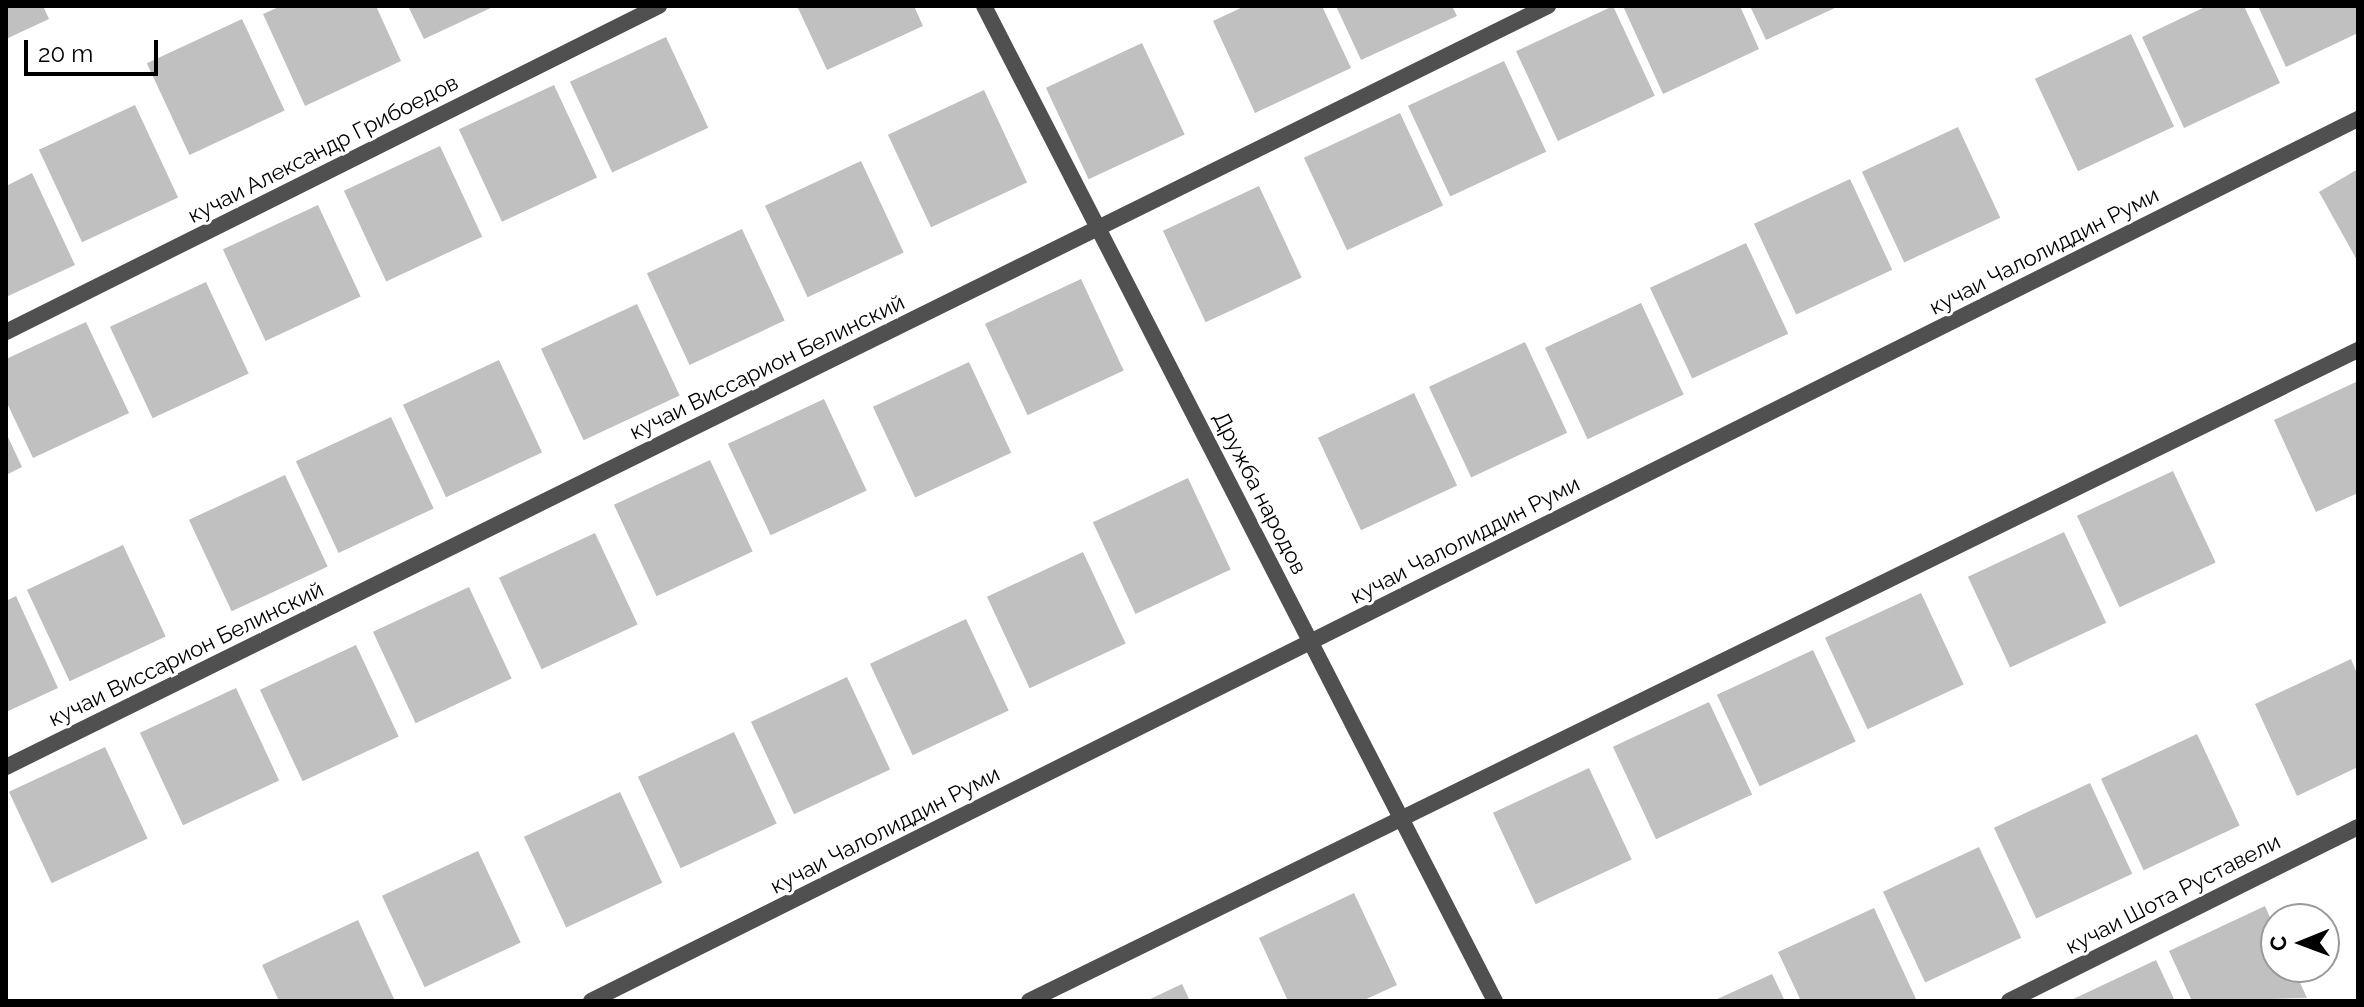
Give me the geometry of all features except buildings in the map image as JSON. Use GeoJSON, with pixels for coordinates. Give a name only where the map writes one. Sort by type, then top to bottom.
{"type":"FeatureCollection","features":[{"type":"Feature","properties":{"kind":"street","name":"кучаи Александр Грибоедов"},"geometry":{"type":"LineString","coordinates":[[6,332],[659,6]]}},
{"type":"Feature","properties":{"kind":"street","name":"Дружба народов"},"geometry":{"type":"LineString","coordinates":[[984,6],[1495,1001]]}},
{"type":"Feature","properties":{"kind":"street","name":"кучаи Виссарион Белинский"},"geometry":{"type":"LineString","coordinates":[[6,767],[1548,6]]}},
{"type":"Feature","properties":{"kind":"street","name":"кучаи Чалолиддин Руми"},"geometry":{"type":"LineString","coordinates":[[591,1001],[2358,119]]}},
{"type":"Feature","properties":{"kind":"street"},"geometry":{"type":"LineString","coordinates":[[1029,1001],[1403,822],[2358,350]]}},
{"type":"Feature","properties":{"kind":"street","name":"кучаи Шота Руставели"},"geometry":{"type":"LineString","coordinates":[[2009,1001],[2358,827]]}}]}
